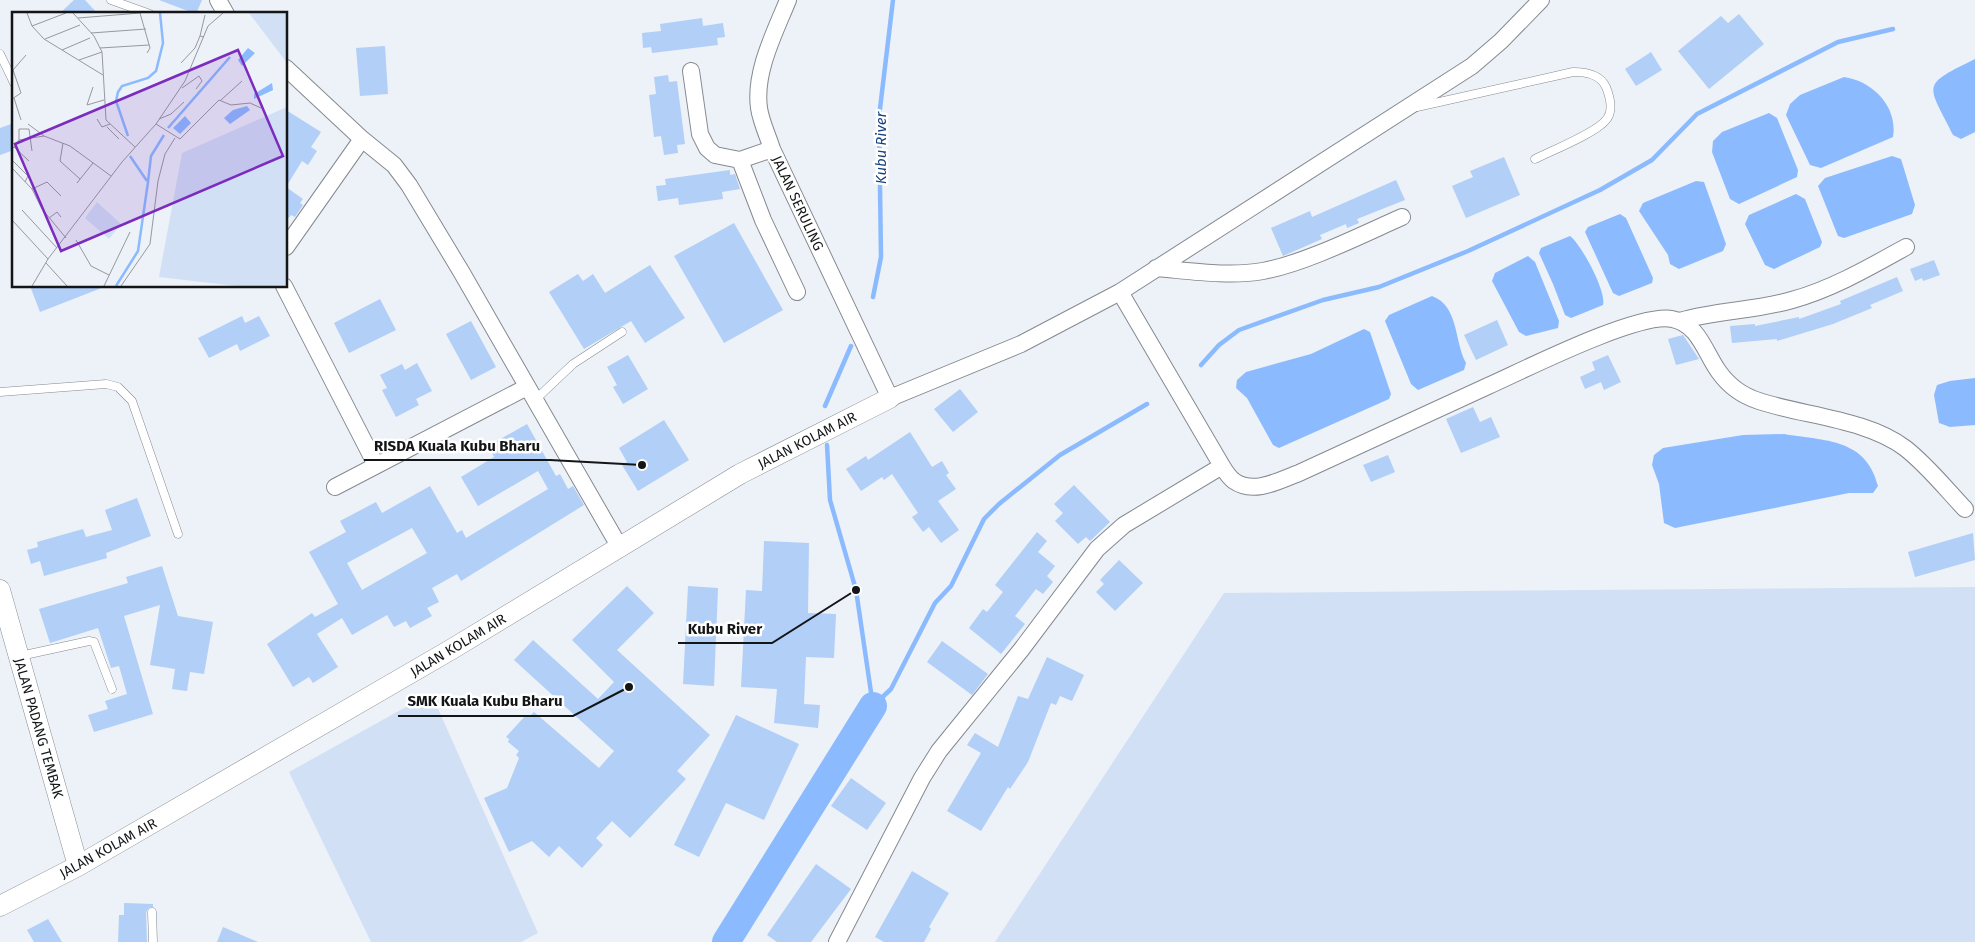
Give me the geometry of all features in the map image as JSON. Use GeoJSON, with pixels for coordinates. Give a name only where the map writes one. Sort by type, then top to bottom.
{"type":"FeatureCollection","features":[{"type":"Feature","properties":{"kind":"street"},"geometry":{"type":"LineString","coordinates":[[218,0],[225,12]]}},
{"type":"Feature","properties":{"kind":"street","name":"JALAN SERULING"},"geometry":{"type":"LineString","coordinates":[[788,0],[765,62],[760,86],[759,108],[772,149],[890,398]]}},
{"type":"Feature","properties":{"kind":"street"},"geometry":{"type":"LineString","coordinates":[[890,398],[1021,344],[1120,292],[1472,66],[1501,41],[1541,0]]}},
{"type":"Feature","properties":{"kind":"street"},"geometry":{"type":"LineString","coordinates":[[288,70],[362,140],[394,165],[409,185],[462,273],[619,546]]}},
{"type":"Feature","properties":{"kind":"street"},"geometry":{"type":"LineString","coordinates":[[692,71],[700,134],[706,148],[715,155],[740,160],[772,149]]}},
{"type":"Feature","properties":{"kind":"street"},"geometry":{"type":"LineString","coordinates":[[288,244],[362,140]]}},
{"type":"Feature","properties":{"kind":"street"},"geometry":{"type":"LineString","coordinates":[[740,160],[760,211],[797,292]]}},
{"type":"Feature","properties":{"kind":"street"},"geometry":{"type":"LineString","coordinates":[[1156,268],[1208,272],[1262,271],[1283,266],[1402,218]]}},
{"type":"Feature","properties":{"kind":"street"},"geometry":{"type":"LineString","coordinates":[[1680,322],[1707,313],[1793,300],[1871,266],[1906,247]]}},
{"type":"Feature","properties":{"kind":"street"},"geometry":{"type":"LineString","coordinates":[[285,288],[376,465]]}},
{"type":"Feature","properties":{"kind":"street"},"geometry":{"type":"LineString","coordinates":[[1120,292],[1222,466],[1234,481],[1249,487],[1264,486],[1299,473],[1572,348],[1634,325],[1662,319],[1680,322],[1698,334],[1720,374],[1744,395],[1760,402],[1874,432],[1890,439],[1906,448],[1965,509]]}},
{"type":"Feature","properties":{"kind":"street"},"geometry":{"type":"LineString","coordinates":[[335,486],[531,393]]}},
{"type":"Feature","properties":{"kind":"street","name":"JALAN KOLAM AIR"},"geometry":{"type":"LineString","coordinates":[[0,906],[78,866],[452,649],[740,474],[890,398]]}},
{"type":"Feature","properties":{"kind":"street"},"geometry":{"type":"LineString","coordinates":[[837,942],[938,751],[1020,650],[1096,549],[1124,525],[1222,466]]}},
{"type":"Feature","properties":{"kind":"street","name":"JALAN PADANG TEMBAK"},"geometry":{"type":"LineString","coordinates":[[0,590],[78,866]]}},
{"type":"Feature","properties":{"kind":"lane"},"geometry":{"type":"LineString","coordinates":[[111,0],[145,12]]}},
{"type":"Feature","properties":{"kind":"lane"},"geometry":{"type":"LineString","coordinates":[[0,54],[12,79]]}},
{"type":"Feature","properties":{"kind":"lane"},"geometry":{"type":"LineString","coordinates":[[1405,110],[1573,72],[1586,72],[1597,76],[1604,84],[1610,96],[1611,108],[1606,121],[1535,160]]}},
{"type":"Feature","properties":{"kind":"lane"},"geometry":{"type":"LineString","coordinates":[[531,393],[622,332]]}},
{"type":"Feature","properties":{"kind":"lane"},"geometry":{"type":"LineString","coordinates":[[0,392],[106,384],[118,386],[132,402],[178,534]]}},
{"type":"Feature","properties":{"kind":"lane"},"geometry":{"type":"LineString","coordinates":[[18,657],[89,641],[94,642],[112,689]]}},
{"type":"Feature","properties":{"kind":"lane"},"geometry":{"type":"LineString","coordinates":[[152,912],[153,942]]}},
{"type":"Feature","properties":{"kind":"shaded area"},"geometry":{"type":"Polygon","coordinates":[[[1975,587],[1975,942],[995,942],[1224,593],[1975,587]]]}},
{"type":"Feature","properties":{"kind":"shaded area"},"geometry":{"type":"Polygon","coordinates":[[[431,693],[538,933],[521,942],[371,942],[289,772],[431,693]]]}},
{"type":"Feature","properties":{"kind":"water"},"geometry":{"type":"Polygon","coordinates":[[[1975,59],[1975,132],[1961,139],[1953,135],[1938,105],[1934,95],[1934,88],[1937,81],[1945,75],[1975,59]]]}},
{"type":"Feature","properties":{"kind":"water"},"geometry":{"type":"Polygon","coordinates":[[[1844,77],[1864,84],[1881,97],[1891,115],[1893,137],[1821,168],[1810,165],[1786,115],[1790,104],[1800,95],[1844,77]]]}},
{"type":"Feature","properties":{"kind":"water"},"geometry":{"type":"Polygon","coordinates":[[[1769,113],[1777,118],[1798,170],[1797,177],[1739,204],[1730,199],[1712,152],[1713,141],[1722,132],[1769,113]]]}},
{"type":"Feature","properties":{"kind":"water"},"geometry":{"type":"Polygon","coordinates":[[[1892,156],[1901,159],[1915,205],[1912,214],[1844,238],[1838,236],[1818,186],[1825,178],[1892,156]]]}},
{"type":"Feature","properties":{"kind":"water"},"geometry":{"type":"Polygon","coordinates":[[[1696,181],[1704,182],[1726,244],[1723,251],[1679,269],[1670,264],[1668,255],[1639,211],[1643,203],[1696,181]]]}},
{"type":"Feature","properties":{"kind":"water"},"geometry":{"type":"Polygon","coordinates":[[[1796,194],[1805,199],[1822,242],[1820,247],[1774,269],[1765,265],[1745,224],[1749,215],[1796,194]]]}},
{"type":"Feature","properties":{"kind":"water"},"geometry":{"type":"Polygon","coordinates":[[[1620,214],[1626,218],[1653,278],[1652,283],[1619,296],[1613,293],[1585,232],[1588,227],[1620,214]]]}},
{"type":"Feature","properties":{"kind":"water"},"geometry":{"type":"Polygon","coordinates":[[[1570,236],[1580,248],[1592,269],[1603,299],[1603,305],[1571,318],[1565,315],[1539,253],[1541,248],[1570,236]]]}},
{"type":"Feature","properties":{"kind":"water"},"geometry":{"type":"Polygon","coordinates":[[[1528,256],[1535,262],[1559,321],[1558,328],[1526,336],[1519,332],[1492,281],[1495,273],[1528,256]]]}},
{"type":"Feature","properties":{"kind":"water"},"geometry":{"type":"Polygon","coordinates":[[[1432,296],[1441,301],[1447,308],[1455,325],[1466,363],[1464,370],[1418,390],[1411,384],[1385,321],[1389,315],[1432,296]]]}},
{"type":"Feature","properties":{"kind":"water"},"geometry":{"type":"Polygon","coordinates":[[[1364,329],[1370,332],[1391,394],[1389,399],[1279,448],[1273,445],[1247,398],[1236,388],[1237,380],[1246,372],[1311,354],[1364,329]]]}},
{"type":"Feature","properties":{"kind":"water"},"geometry":{"type":"Polygon","coordinates":[[[1975,378],[1975,425],[1950,427],[1939,423],[1934,395],[1937,385],[1950,381],[1975,378]]]}},
{"type":"Feature","properties":{"kind":"water"},"geometry":{"type":"Polygon","coordinates":[[[1784,434],[1829,441],[1854,450],[1872,470],[1878,486],[1873,493],[1849,493],[1675,528],[1664,523],[1659,484],[1652,465],[1654,455],[1663,448],[1743,435],[1784,434]]]}},
{"type":"Feature","properties":{"kind":"building"},"geometry":{"type":"Polygon","coordinates":[[[74,0],[85,0],[96,12],[61,12],[74,0]]]}},
{"type":"Feature","properties":{"kind":"building"},"geometry":{"type":"Polygon","coordinates":[[[159,0],[202,0],[197,12],[191,12],[159,0]]]}},
{"type":"Feature","properties":{"kind":"building"},"geometry":{"type":"Polygon","coordinates":[[[1739,14],[1764,44],[1709,89],[1678,51],[1721,16],[1728,23],[1739,14]]]}},
{"type":"Feature","properties":{"kind":"building"},"geometry":{"type":"Polygon","coordinates":[[[702,18],[703,26],[723,23],[725,37],[717,38],[718,45],[652,53],[651,47],[643,48],[642,33],[661,31],[660,24],[702,18]]]}},
{"type":"Feature","properties":{"kind":"building"},"geometry":{"type":"Polygon","coordinates":[[[385,46],[388,94],[360,96],[356,48],[385,46]]]}},
{"type":"Feature","properties":{"kind":"building"},"geometry":{"type":"Polygon","coordinates":[[[1651,52],[1662,70],[1636,86],[1625,69],[1651,52]]]}},
{"type":"Feature","properties":{"kind":"building"},"geometry":{"type":"Polygon","coordinates":[[[668,75],[669,82],[677,81],[685,144],[677,145],[678,153],[664,155],[661,136],[654,137],[649,95],[656,94],[654,77],[668,75]]]}},
{"type":"Feature","properties":{"kind":"building"},"geometry":{"type":"Polygon","coordinates":[[[288,111],[321,132],[311,147],[317,151],[308,165],[302,161],[288,184],[288,111]]]}},
{"type":"Feature","properties":{"kind":"building"},"geometry":{"type":"Polygon","coordinates":[[[12,124],[12,151],[0,155],[0,128],[12,124]]]}},
{"type":"Feature","properties":{"kind":"building"},"geometry":{"type":"Polygon","coordinates":[[[1504,157],[1520,195],[1466,218],[1452,186],[1473,177],[1470,171],[1504,157]]]}},
{"type":"Feature","properties":{"kind":"building"},"geometry":{"type":"Polygon","coordinates":[[[730,170],[730,175],[735,174],[740,189],[722,192],[723,199],[679,205],[678,198],[658,201],[656,186],[666,185],[665,179],[730,170]]]}},
{"type":"Feature","properties":{"kind":"building"},"geometry":{"type":"Polygon","coordinates":[[[1396,180],[1405,200],[1357,219],[1359,223],[1347,228],[1346,224],[1320,235],[1322,239],[1283,256],[1271,228],[1310,211],[1312,217],[1396,180]]]}},
{"type":"Feature","properties":{"kind":"building"},"geometry":{"type":"Polygon","coordinates":[[[288,188],[303,199],[300,203],[303,205],[295,217],[291,215],[288,219],[288,188]]]}},
{"type":"Feature","properties":{"kind":"building"},"geometry":{"type":"Polygon","coordinates":[[[734,223],[783,310],[724,343],[674,256],[734,223]]]}},
{"type":"Feature","properties":{"kind":"building"},"geometry":{"type":"Polygon","coordinates":[[[1934,260],[1940,275],[1923,281],[1922,278],[1915,281],[1910,269],[1934,260]]]}},
{"type":"Feature","properties":{"kind":"building"},"geometry":{"type":"Polygon","coordinates":[[[650,265],[685,318],[645,343],[631,321],[584,349],[549,292],[578,274],[583,281],[593,274],[605,293],[650,265]]]}},
{"type":"Feature","properties":{"kind":"building"},"geometry":{"type":"Polygon","coordinates":[[[1897,277],[1903,291],[1870,305],[1872,308],[1833,324],[1777,341],[1777,339],[1732,343],[1730,326],[1755,324],[1755,326],[1799,317],[1799,319],[1841,304],[1840,301],[1897,277]]]}},
{"type":"Feature","properties":{"kind":"building"},"geometry":{"type":"Polygon","coordinates":[[[31,288],[101,288],[40,312],[31,288]]]}},
{"type":"Feature","properties":{"kind":"building"},"geometry":{"type":"Polygon","coordinates":[[[380,299],[396,330],[349,353],[334,323],[380,299]]]}},
{"type":"Feature","properties":{"kind":"building"},"geometry":{"type":"Polygon","coordinates":[[[242,316],[245,323],[259,316],[270,336],[240,351],[237,344],[209,358],[198,338],[242,316]]]}},
{"type":"Feature","properties":{"kind":"building"},"geometry":{"type":"Polygon","coordinates":[[[1497,320],[1508,345],[1476,360],[1464,335],[1497,320]]]}},
{"type":"Feature","properties":{"kind":"building"},"geometry":{"type":"Polygon","coordinates":[[[471,321],[496,367],[471,380],[446,334],[471,321]]]}},
{"type":"Feature","properties":{"kind":"building"},"geometry":{"type":"Polygon","coordinates":[[[1683,335],[1699,359],[1676,365],[1668,339],[1683,335]]]}},
{"type":"Feature","properties":{"kind":"building"},"geometry":{"type":"Polygon","coordinates":[[[628,355],[648,389],[623,404],[613,387],[617,385],[607,367],[628,355]]]}},
{"type":"Feature","properties":{"kind":"building"},"geometry":{"type":"Polygon","coordinates":[[[1608,355],[1621,382],[1604,390],[1601,382],[1585,389],[1580,377],[1595,370],[1592,362],[1608,355]]]}},
{"type":"Feature","properties":{"kind":"building"},"geometry":{"type":"Polygon","coordinates":[[[417,363],[432,391],[416,399],[419,405],[396,417],[382,390],[387,388],[380,375],[402,364],[405,370],[417,363]]]}},
{"type":"Feature","properties":{"kind":"building"},"geometry":{"type":"Polygon","coordinates":[[[960,389],[978,412],[953,432],[934,409],[960,389]]]}},
{"type":"Feature","properties":{"kind":"building"},"geometry":{"type":"Polygon","coordinates":[[[1473,407],[1480,422],[1491,417],[1500,437],[1461,453],[1446,419],[1473,407]]]}},
{"type":"Feature","properties":{"kind":"building"},"geometry":{"type":"Polygon","coordinates":[[[664,420],[689,460],[638,491],[622,465],[627,462],[619,448],[664,420]]]}},
{"type":"Feature","properties":{"kind":"building"},"geometry":{"type":"Polygon","coordinates":[[[527,424],[556,476],[560,474],[568,489],[573,486],[584,505],[461,581],[457,574],[432,588],[439,602],[427,608],[432,616],[410,628],[406,621],[394,627],[387,615],[352,635],[342,618],[317,634],[338,667],[313,683],[309,677],[293,687],[267,644],[312,613],[315,617],[338,604],[309,552],[346,532],[340,521],[376,502],[382,513],[430,486],[457,533],[462,530],[466,538],[548,489],[538,471],[478,506],[461,477],[494,457],[488,446],[527,424]],[[412,528],[347,563],[362,590],[427,553],[412,528]]]}},
{"type":"Feature","properties":{"kind":"building"},"geometry":{"type":"Polygon","coordinates":[[[910,432],[932,467],[942,461],[949,473],[946,475],[956,489],[938,501],[959,530],[941,543],[929,527],[923,532],[912,517],[918,513],[892,474],[884,480],[882,477],[861,491],[846,469],[866,456],[868,460],[910,432]]]}},
{"type":"Feature","properties":{"kind":"building"},"geometry":{"type":"Polygon","coordinates":[[[1388,455],[1395,472],[1371,482],[1363,465],[1388,455]]]}},
{"type":"Feature","properties":{"kind":"building"},"geometry":{"type":"Polygon","coordinates":[[[1074,485],[1110,522],[1090,541],[1086,537],[1078,544],[1055,521],[1063,513],[1054,504],[1074,485]]]}},
{"type":"Feature","properties":{"kind":"building"},"geometry":{"type":"Polygon","coordinates":[[[137,498],[151,536],[106,553],[107,558],[44,576],[40,561],[31,564],[27,550],[38,547],[37,542],[83,529],[86,537],[112,530],[105,510],[137,498]]]}},
{"type":"Feature","properties":{"kind":"building"},"geometry":{"type":"Polygon","coordinates":[[[1037,532],[1047,541],[1038,552],[1055,566],[1047,576],[1053,582],[1043,594],[1036,589],[1015,616],[1025,624],[1001,654],[969,628],[983,609],[987,612],[1003,592],[995,585],[1037,532]]]}},
{"type":"Feature","properties":{"kind":"building"},"geometry":{"type":"Polygon","coordinates":[[[1973,533],[1975,560],[1915,577],[1908,552],[1973,533]]]}},
{"type":"Feature","properties":{"kind":"building"},"geometry":{"type":"Polygon","coordinates":[[[764,541],[809,543],[808,613],[836,614],[834,658],[806,657],[804,704],[820,705],[818,728],[774,723],[777,689],[741,687],[746,590],[762,591],[764,541]]]}},
{"type":"Feature","properties":{"kind":"building"},"geometry":{"type":"Polygon","coordinates":[[[1119,560],[1143,583],[1115,611],[1096,592],[1104,584],[1100,580],[1119,560]]]}},
{"type":"Feature","properties":{"kind":"building"},"geometry":{"type":"Polygon","coordinates":[[[162,566],[178,616],[213,622],[204,674],[190,672],[187,691],[172,689],[175,669],[150,665],[160,605],[124,616],[153,714],[94,732],[88,715],[108,709],[105,701],[127,694],[119,666],[111,668],[98,628],[50,643],[39,609],[128,583],[126,577],[162,566]]]}},
{"type":"Feature","properties":{"kind":"building"},"geometry":{"type":"Polygon","coordinates":[[[627,586],[654,613],[617,650],[710,735],[677,771],[686,779],[630,838],[612,821],[596,838],[603,845],[582,868],[559,846],[549,857],[532,841],[509,852],[484,798],[507,788],[519,758],[516,755],[519,751],[508,742],[509,739],[506,737],[526,715],[529,717],[534,712],[599,768],[614,751],[514,660],[533,640],[598,699],[614,682],[572,640],[627,586]]]}},
{"type":"Feature","properties":{"kind":"building"},"geometry":{"type":"Polygon","coordinates":[[[688,586],[718,588],[714,686],[683,684],[688,586]]]}},
{"type":"Feature","properties":{"kind":"building"},"geometry":{"type":"Polygon","coordinates":[[[942,641],[988,674],[972,695],[927,662],[942,641]]]}},
{"type":"Feature","properties":{"kind":"building"},"geometry":{"type":"Polygon","coordinates":[[[1047,657],[1084,675],[1072,701],[1060,696],[1056,705],[1051,703],[1028,762],[1010,789],[1008,787],[981,831],[947,811],[981,753],[967,745],[975,733],[998,747],[1018,696],[1028,699],[1047,657]]]}},
{"type":"Feature","properties":{"kind":"building"},"geometry":{"type":"Polygon","coordinates":[[[736,715],[799,744],[764,820],[726,803],[699,857],[674,845],[736,715]]]}},
{"type":"Feature","properties":{"kind":"building"},"geometry":{"type":"Polygon","coordinates":[[[851,778],[886,803],[867,830],[831,806],[851,778]]]}},
{"type":"Feature","properties":{"kind":"building"},"geometry":{"type":"Polygon","coordinates":[[[816,864],[851,889],[811,942],[777,942],[767,935],[816,864]]]}},
{"type":"Feature","properties":{"kind":"building"},"geometry":{"type":"Polygon","coordinates":[[[912,871],[949,893],[929,927],[931,929],[924,942],[884,942],[875,937],[912,871]]]}},
{"type":"Feature","properties":{"kind":"building"},"geometry":{"type":"Polygon","coordinates":[[[124,903],[153,904],[153,907],[149,908],[146,912],[147,942],[118,942],[119,915],[124,915],[124,903]]]}},
{"type":"Feature","properties":{"kind":"building"},"geometry":{"type":"Polygon","coordinates":[[[48,919],[62,942],[34,942],[27,930],[48,919]]]}},
{"type":"Feature","properties":{"kind":"building"},"geometry":{"type":"Polygon","coordinates":[[[223,927],[258,942],[217,942],[223,927]]]}},
{"type":"Feature","properties":{"kind":"waterway","name":"Kubu River"},"geometry":{"type":"LineString","coordinates":[[873,297],[881,257],[879,117],[893,0]]}},
{"type":"Feature","properties":{"kind":"waterway"},"geometry":{"type":"LineString","coordinates":[[1201,365],[1219,345],[1239,330],[1323,300],[1379,287],[1468,251],[1600,190],[1652,160],[1697,114],[1838,42],[1893,29]]}},
{"type":"Feature","properties":{"kind":"waterway","name":"Kubu River"},"geometry":{"type":"LineString","coordinates":[[825,406],[851,346]]}},
{"type":"Feature","properties":{"kind":"waterway"},"geometry":{"type":"LineString","coordinates":[[873,706],[891,689],[935,603],[951,586],[984,519],[999,504],[1060,455],[1147,404]]}},
{"type":"Feature","properties":{"kind":"waterway","name":"Kubu River"},"geometry":{"type":"LineString","coordinates":[[827,445],[830,500],[856,590],[873,706]]}},
{"type":"Feature","properties":{"kind":"waterway","name":"Kubu River"},"geometry":{"type":"LineString","coordinates":[[726,942],[873,706]]}},
{"type":"Feature","properties":{"kind":"place","name":"RISDA Kuala Kubu Bharu"},"geometry":{"type":"Point","coordinates":[642,465]}},
{"type":"Feature","properties":{"kind":"place","name":"Kubu River"},"geometry":{"type":"Point","coordinates":[856,590]}},
{"type":"Feature","properties":{"kind":"place","name":"SMK Kuala Kubu Bharu"},"geometry":{"type":"Point","coordinates":[629,687]}}]}
